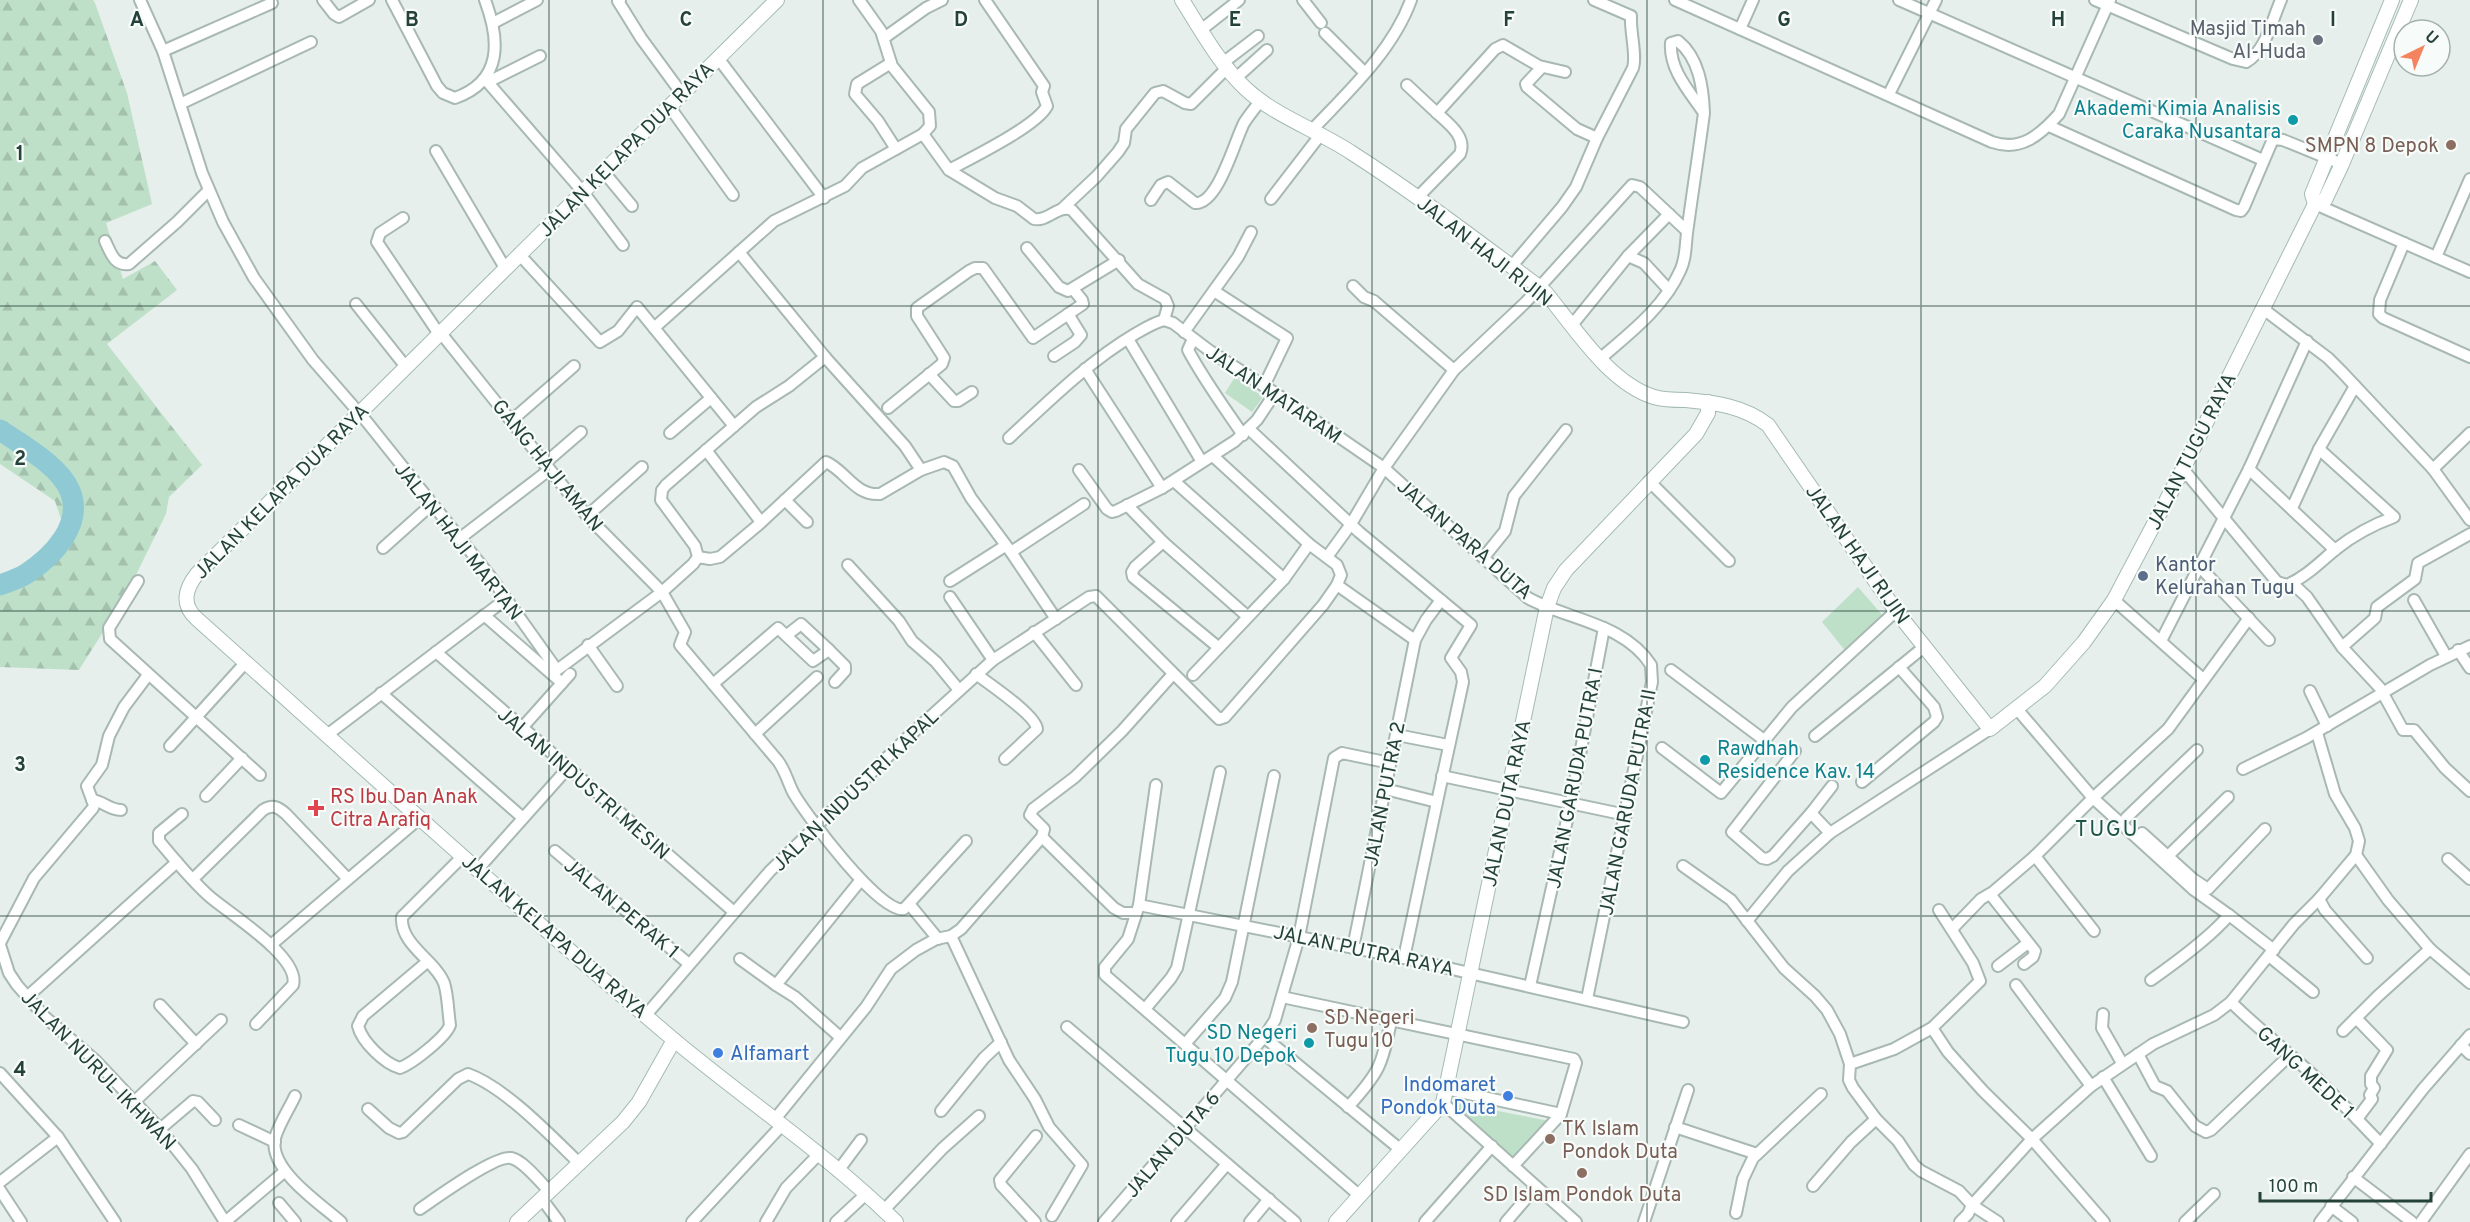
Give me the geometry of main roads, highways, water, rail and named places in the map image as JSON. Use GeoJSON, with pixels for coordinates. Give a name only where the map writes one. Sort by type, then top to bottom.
{"type":"FeatureCollection","features":[{"type":"Feature","properties":{"kind":"waterway"},"geometry":{"type":"LineString","coordinates":[[0,430],[40,457],[58,473],[70,491],[73,504],[73,516],[69,528],[46,559],[26,574],[0,585]]}},
{"type":"Feature","properties":{"kind":"place","name":"Masjid Timah Al-Huda"},"geometry":{"type":"Point","coordinates":[2318,40]}},
{"type":"Feature","properties":{"kind":"place","name":"Akademi Kimia Analisis Caraka Nusantara"},"geometry":{"type":"Point","coordinates":[2293,120]}},
{"type":"Feature","properties":{"kind":"place","name":"SMPN 8 Depok"},"geometry":{"type":"Point","coordinates":[2451,145]}},
{"type":"Feature","properties":{"kind":"place","name":"Kantor Kelurahan Tugu"},"geometry":{"type":"Point","coordinates":[2143,576]}},
{"type":"Feature","properties":{"kind":"place","name":"Rawdhah Residence Kav. 14"},"geometry":{"type":"Point","coordinates":[1705,760]}},
{"type":"Feature","properties":{"kind":"place","name":"RS Ibu Dan Anak Citra Arafiq"},"geometry":{"type":"Point","coordinates":[316,808]}},
{"type":"Feature","properties":{"kind":"place","name":"SD Negeri Tugu 10"},"geometry":{"type":"Point","coordinates":[1312,1028]}},
{"type":"Feature","properties":{"kind":"place","name":"SD Negeri Tugu 10 Depok"},"geometry":{"type":"Point","coordinates":[1309,1043]}},
{"type":"Feature","properties":{"kind":"place","name":"Alfamart"},"geometry":{"type":"Point","coordinates":[718,1053]}},
{"type":"Feature","properties":{"kind":"place","name":"Indomaret Pondok Duta"},"geometry":{"type":"Point","coordinates":[1508,1096]}},
{"type":"Feature","properties":{"kind":"place","name":"TK Islam Pondok Duta"},"geometry":{"type":"Point","coordinates":[1550,1139]}},
{"type":"Feature","properties":{"kind":"place","name":"SD Islam Pondok Duta"},"geometry":{"type":"Point","coordinates":[1582,1173]}},
{"type":"Feature","properties":{"kind":"district","name":"TUGU"},"geometry":{"type":"Point","coordinates":[2107,828]}}]}
